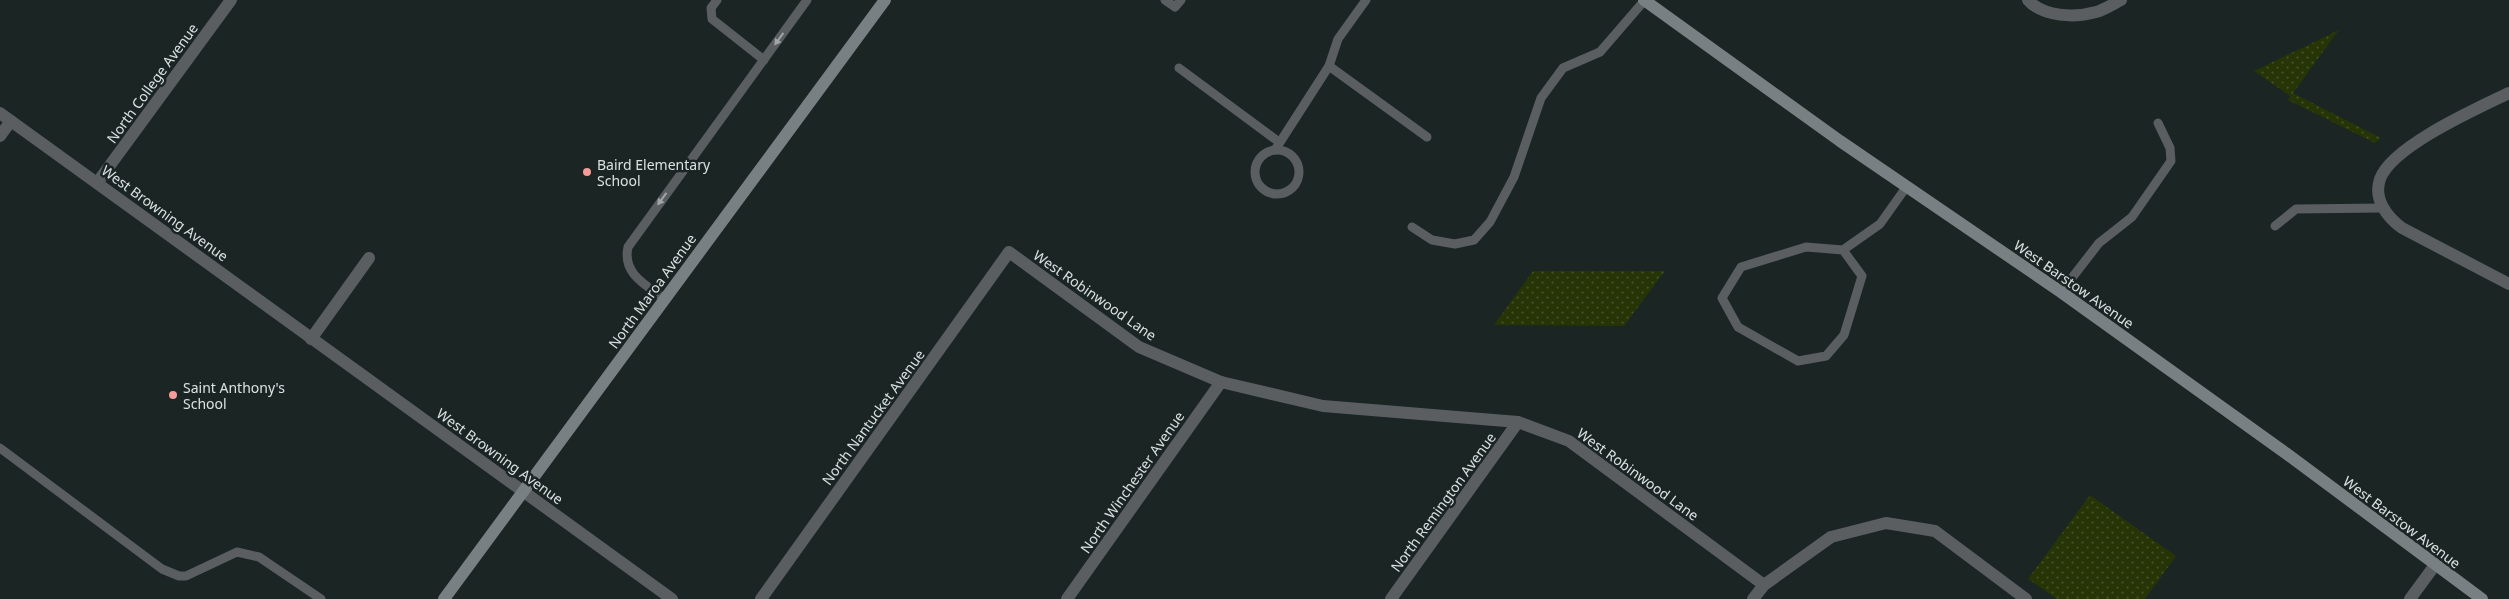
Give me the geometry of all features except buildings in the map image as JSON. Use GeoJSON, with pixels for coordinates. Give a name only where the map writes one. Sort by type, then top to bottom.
{"type":"FeatureCollection","features":[{"type":"Feature","properties":{"kind":"street","name":"North College Avenue"},"geometry":{"type":"LineString","coordinates":[[97,183],[231,0]]}},
{"type":"Feature","properties":{"kind":"street","name":"North Maroa Avenue"},"geometry":{"type":"LineString","coordinates":[[444,599],[885,0]]}},
{"type":"Feature","properties":{"kind":"street","name":"West Barstow Avenue"},"geometry":{"type":"LineString","coordinates":[[1644,0],[1840,141],[2061,292],[2287,454],[2482,599]]}},
{"type":"Feature","properties":{"kind":"street"},"geometry":{"type":"LineString","coordinates":[[2028,0],[2034,7],[2066,16],[2096,12],[2121,0]]}},
{"type":"Feature","properties":{"kind":"street"},"geometry":{"type":"LineString","coordinates":[[2509,93],[2452,120],[2398,157],[2380,179],[2379,194],[2382,208],[2390,219],[2402,228],[2509,284]]}},
{"type":"Feature","properties":{"kind":"street","name":"West Browning Avenue"},"geometry":{"type":"LineString","coordinates":[[0,113],[672,599]]}},
{"type":"Feature","properties":{"kind":"street"},"geometry":{"type":"LineString","coordinates":[[0,136],[11,121]]}},
{"type":"Feature","properties":{"kind":"street","name":"West Robinwood Lane"},"geometry":{"type":"LineString","coordinates":[[1009,252],[1139,347],[1221,382],[1323,406],[1518,422],[1569,441],[1764,585]]}},
{"type":"Feature","properties":{"kind":"street","name":"North Nantucket Avenue"},"geometry":{"type":"LineString","coordinates":[[761,599],[1009,252]]}},
{"type":"Feature","properties":{"kind":"street"},"geometry":{"type":"LineString","coordinates":[[311,339],[369,258]]}},
{"type":"Feature","properties":{"kind":"street","name":"North Winchester Avenue"},"geometry":{"type":"LineString","coordinates":[[1067,599],[1221,382]]}},
{"type":"Feature","properties":{"kind":"street","name":"North Remington Avenue"},"geometry":{"type":"LineString","coordinates":[[1391,599],[1518,422]]}},
{"type":"Feature","properties":{"kind":"street"},"geometry":{"type":"LineString","coordinates":[[1753,599],[1764,585],[1831,537],[1886,523],[1935,531],[2026,599]]}},
{"type":"Feature","properties":{"kind":"street"},"geometry":{"type":"LineString","coordinates":[[2410,599],[2435,565]]}},
{"type":"Feature","properties":{"kind":"lane"},"geometry":{"type":"LineString","coordinates":[[717,0],[711,8],[712,20],[764,60]]}},
{"type":"Feature","properties":{"kind":"lane"},"geometry":{"type":"LineString","coordinates":[[665,299],[633,275],[627,262],[628,247],[807,0]]}},
{"type":"Feature","properties":{"kind":"lane"},"geometry":{"type":"LineString","coordinates":[[1165,0],[1175,7],[1181,0]]}},
{"type":"Feature","properties":{"kind":"lane"},"geometry":{"type":"LineString","coordinates":[[1179,68],[1277,146],[1281,150],[1294,158],[1299,171],[1295,185],[1283,193],[1276,194],[1263,189],[1255,176],[1257,162],[1267,152],[1277,146],[1329,66],[1338,40],[1366,0]]}},
{"type":"Feature","properties":{"kind":"lane"},"geometry":{"type":"LineString","coordinates":[[1412,227],[1432,240],[1455,244],[1474,240],[1490,222],[1514,177],[1541,98],[1563,68],[1600,52],[1644,0]]}},
{"type":"Feature","properties":{"kind":"lane"},"geometry":{"type":"LineString","coordinates":[[1329,66],[1426,137]]}},
{"type":"Feature","properties":{"kind":"lane"},"geometry":{"type":"LineString","coordinates":[[2061,292],[2102,239],[2132,217],[2171,161],[2170,148],[2158,123]]}},
{"type":"Feature","properties":{"kind":"lane"},"geometry":{"type":"LineString","coordinates":[[1843,250],[1862,276],[1844,335],[1826,356],[1798,361],[1738,327],[1722,298],[1741,267],[1806,247],[1843,250],[1880,224],[1907,186]]}},
{"type":"Feature","properties":{"kind":"lane"},"geometry":{"type":"LineString","coordinates":[[2274,226],[2296,209],[2382,208]]}},
{"type":"Feature","properties":{"kind":"lane"},"geometry":{"type":"LineString","coordinates":[[0,448],[162,569],[179,576],[186,576],[237,552],[250,553],[259,556],[320,599]]}},
{"type":"Feature","properties":{"kind":"green space"},"geometry":{"type":"Polygon","coordinates":[[[2339,30],[2293,93],[2381,138],[2375,143],[2288,100],[2290,96],[2254,71],[2339,30]]]}},
{"type":"Feature","properties":{"kind":"green space"},"geometry":{"type":"Polygon","coordinates":[[[1533,271],[1665,271],[1624,326],[1494,325],[1533,271]]]}},
{"type":"Feature","properties":{"kind":"green space"},"geometry":{"type":"Polygon","coordinates":[[[2090,495],[2176,556],[2145,599],[2057,599],[2028,579],[2090,495]]]}},
{"type":"Feature","properties":{"kind":"place","name":"Baird Elementary School"},"geometry":{"type":"Point","coordinates":[587,172]}},
{"type":"Feature","properties":{"kind":"place","name":"Saint Anthony's School"},"geometry":{"type":"Point","coordinates":[173,395]}}]}
